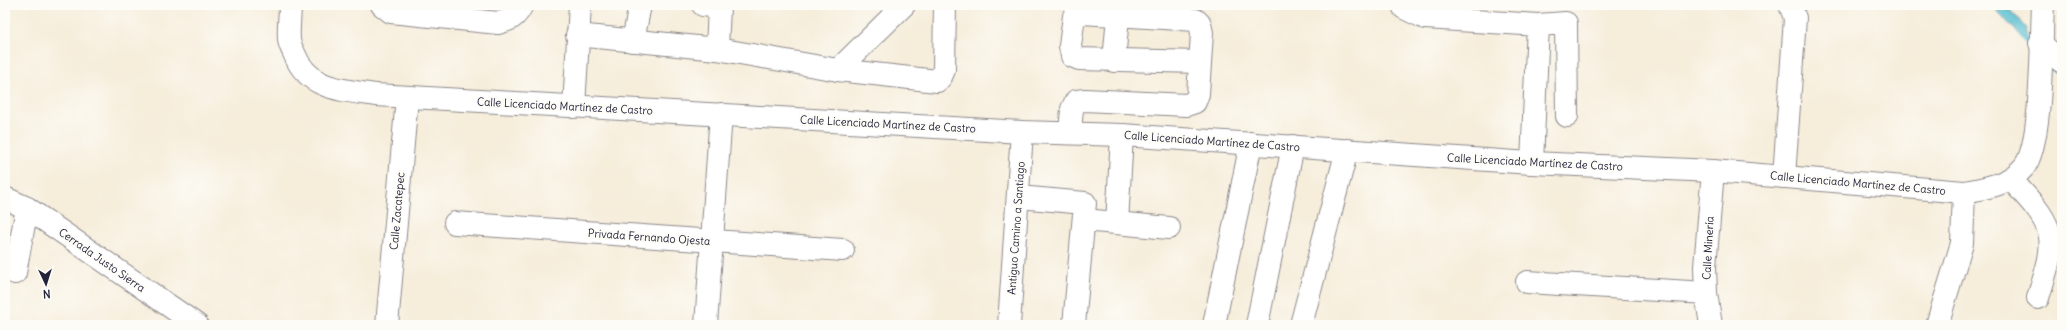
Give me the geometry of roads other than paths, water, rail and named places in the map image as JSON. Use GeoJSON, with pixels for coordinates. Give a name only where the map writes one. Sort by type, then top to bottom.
{"type":"FeatureCollection","features":[{"type":"Feature","properties":{"kind":"street","name":"Calle Licenciado Martínez de Castro"},"geometry":{"type":"LineString","coordinates":[[290,5],[289,40],[298,64],[307,76],[322,85],[342,90],[407,98],[721,114],[1022,132],[1122,135],[1532,163],[1713,171],[1964,192],[1993,187],[2011,179],[2025,166],[2033,145],[2039,112],[2040,47],[2043,5]]}},
{"type":"Feature","properties":{"kind":"street"},"geometry":{"type":"LineString","coordinates":[[382,5],[391,12],[498,23],[510,20],[518,14],[522,5]]}},
{"type":"Feature","properties":{"kind":"street"},"geometry":{"type":"LineString","coordinates":[[574,107],[580,5]]}},
{"type":"Feature","properties":{"kind":"street"},"geometry":{"type":"LineString","coordinates":[[633,41],[640,5]]}},
{"type":"Feature","properties":{"kind":"street"},"geometry":{"type":"LineString","coordinates":[[703,5],[719,6],[717,49]]}},
{"type":"Feature","properties":{"kind":"street"},"geometry":{"type":"LineString","coordinates":[[838,70],[904,5]]}},
{"type":"Feature","properties":{"kind":"street"},"geometry":{"type":"LineString","coordinates":[[578,35],[717,49],[838,70],[937,80],[941,77],[944,70],[945,5]]}},
{"type":"Feature","properties":{"kind":"street"},"geometry":{"type":"LineString","coordinates":[[1403,5],[1404,8],[1425,18],[1538,25],[1569,14],[1567,116]]}},
{"type":"Feature","properties":{"kind":"street"},"geometry":{"type":"LineString","coordinates":[[1784,177],[1795,18],[1790,5]]}},
{"type":"Feature","properties":{"kind":"street"},"geometry":{"type":"LineString","coordinates":[[1114,61],[1118,10]]}},
{"type":"Feature","properties":{"kind":"street"},"geometry":{"type":"LineString","coordinates":[[1070,133],[1072,109],[1076,101],[1085,100],[1186,105],[1195,102],[1200,62],[1202,33],[1200,24],[1196,20],[1118,10],[1082,13],[1074,16],[1070,46],[1072,56],[1079,60],[1200,62]]}},
{"type":"Feature","properties":{"kind":"street"},"geometry":{"type":"LineString","coordinates":[[1532,163],[1538,25]]}},
{"type":"Feature","properties":{"kind":"street"},"geometry":{"type":"LineString","coordinates":[[2040,47],[2062,62]]}},
{"type":"Feature","properties":{"kind":"street","name":"Calle Zacatepec"},"geometry":{"type":"LineString","coordinates":[[387,325],[407,98]]}},
{"type":"Feature","properties":{"kind":"street"},"geometry":{"type":"LineString","coordinates":[[706,325],[721,114]]}},
{"type":"Feature","properties":{"kind":"street","name":"Antiguo Camino a Santiago"},"geometry":{"type":"LineString","coordinates":[[1009,325],[1019,197],[1022,132]]}},
{"type":"Feature","properties":{"kind":"street"},"geometry":{"type":"LineString","coordinates":[[1117,223],[1122,135]]}},
{"type":"Feature","properties":{"kind":"street"},"geometry":{"type":"LineString","coordinates":[[1214,325],[1251,144]]}},
{"type":"Feature","properties":{"kind":"street"},"geometry":{"type":"LineString","coordinates":[[1257,325],[1293,146]]}},
{"type":"Feature","properties":{"kind":"street"},"geometry":{"type":"LineString","coordinates":[[1302,321],[1347,150]]}},
{"type":"Feature","properties":{"kind":"street","name":"Calle Minería"},"geometry":{"type":"LineString","coordinates":[[1711,325],[1706,294],[1705,267],[1713,171]]}},
{"type":"Feature","properties":{"kind":"street"},"geometry":{"type":"LineString","coordinates":[[2011,179],[2045,222],[2050,238],[2048,258],[2038,298]]}},
{"type":"Feature","properties":{"kind":"street"},"geometry":{"type":"LineString","coordinates":[[1937,325],[1962,243],[1964,192]]}},
{"type":"Feature","properties":{"kind":"street"},"geometry":{"type":"LineString","coordinates":[[1019,197],[1085,203],[1074,325]]}},
{"type":"Feature","properties":{"kind":"street","name":"Cerrada Justo Sierra"},"geometry":{"type":"LineString","coordinates":[[5,198],[27,208],[197,325]]}},
{"type":"Feature","properties":{"kind":"street"},"geometry":{"type":"LineString","coordinates":[[15,273],[27,208]]}},
{"type":"Feature","properties":{"kind":"street"},"geometry":{"type":"LineString","coordinates":[[1084,220],[1169,228]]}},
{"type":"Feature","properties":{"kind":"street","name":"Privada Fernando Ojesta"},"geometry":{"type":"LineString","coordinates":[[455,223],[843,250]]}},
{"type":"Feature","properties":{"kind":"street"},"geometry":{"type":"LineString","coordinates":[[1527,282],[1706,294]]}},
{"type":"Feature","properties":{"kind":"water"},"geometry":{"type":"Polygon","coordinates":[[[1992,5],[2005,5],[2027,28],[2026,42],[1992,5]]]}},
{"type":"Feature","properties":{"kind":"waterway"},"geometry":{"type":"LineString","coordinates":[[2022,35],[2034,50]]}},
{"type":"Feature","properties":{"kind":"waterway"},"geometry":{"type":"LineString","coordinates":[[2053,68],[2062,75]]}}]}
